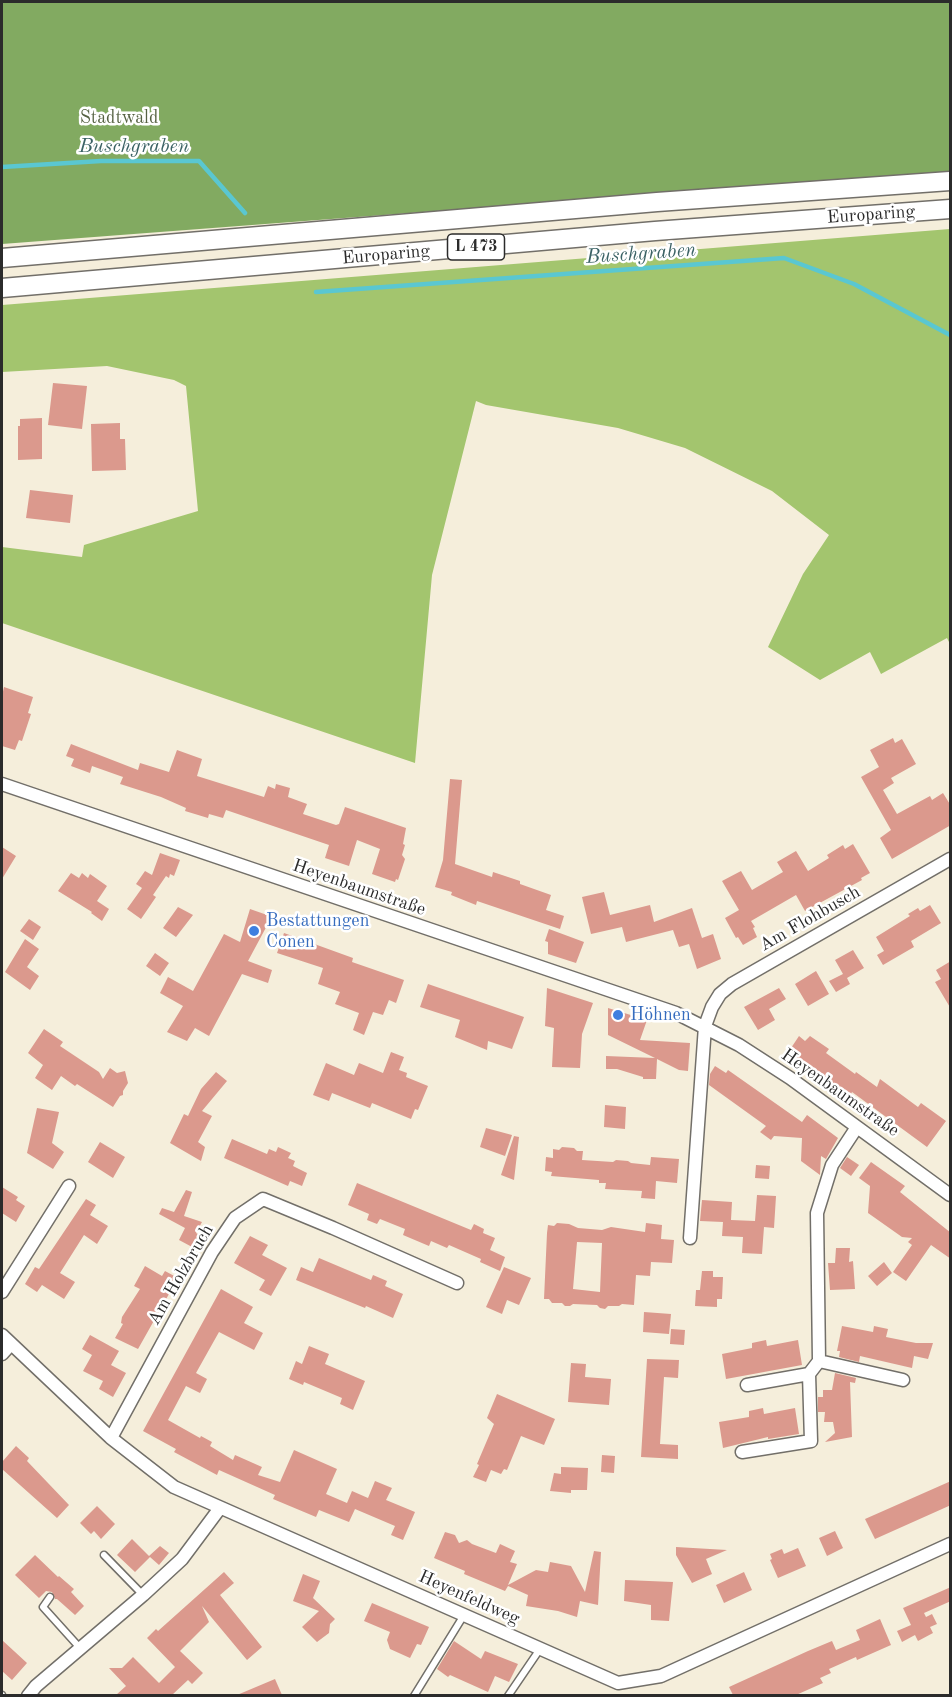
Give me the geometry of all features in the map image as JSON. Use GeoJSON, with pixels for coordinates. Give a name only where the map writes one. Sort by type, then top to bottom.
{"type":"FeatureCollection","features":[{"type":"Feature","properties":{"kind":"main road","name":"Europaring"},"geometry":{"type":"LineString","coordinates":[[2,258],[657,202],[951,181]]}},
{"type":"Feature","properties":{"kind":"main road","name":"Europaring"},"geometry":{"type":"LineString","coordinates":[[2,288],[643,232],[951,209]]}},
{"type":"Feature","properties":{"kind":"street","name":"Heyenbaumstraße"},"geometry":{"type":"LineString","coordinates":[[2,784],[676,1013],[739,1045],[790,1078],[951,1195]]}},
{"type":"Feature","properties":{"kind":"street","name":"Am Flohbusch"},"geometry":{"type":"LineString","coordinates":[[705,1026],[720,994],[732,984],[951,860]]}},
{"type":"Feature","properties":{"kind":"street"},"geometry":{"type":"LineString","coordinates":[[690,1238],[705,1026]]}},
{"type":"Feature","properties":{"kind":"street"},"geometry":{"type":"LineString","coordinates":[[742,1452],[811,1441],[809,1374],[819,1361],[818,1213],[832,1165],[858,1127]]}},
{"type":"Feature","properties":{"kind":"street"},"geometry":{"type":"LineString","coordinates":[[2,1292],[69,1186]]}},
{"type":"Feature","properties":{"kind":"street","name":"Am Holzbruch"},"geometry":{"type":"LineString","coordinates":[[111,1438],[212,1252],[235,1218],[263,1199],[457,1283]]}},
{"type":"Feature","properties":{"kind":"street","name":"Heyenfeldweg"},"geometry":{"type":"LineString","coordinates":[[2,1335],[111,1438],[174,1486],[618,1683]]}},
{"type":"Feature","properties":{"kind":"street"},"geometry":{"type":"LineString","coordinates":[[2,1354],[11,1344]]}},
{"type":"Feature","properties":{"kind":"street"},"geometry":{"type":"LineString","coordinates":[[819,1361],[903,1380]]}},
{"type":"Feature","properties":{"kind":"street"},"geometry":{"type":"LineString","coordinates":[[747,1385],[809,1374]]}},
{"type":"Feature","properties":{"kind":"street"},"geometry":{"type":"LineString","coordinates":[[28,1695],[182,1559],[220,1508]]}},
{"type":"Feature","properties":{"kind":"street"},"geometry":{"type":"LineString","coordinates":[[626,1695],[618,1683],[661,1676],[951,1544]]}},
{"type":"Feature","properties":{"kind":"lane"},"geometry":{"type":"LineString","coordinates":[[104,1555],[143,1595]]}},
{"type":"Feature","properties":{"kind":"lane"},"geometry":{"type":"LineString","coordinates":[[50,1597],[43,1607],[80,1648]]}},
{"type":"Feature","properties":{"kind":"lane"},"geometry":{"type":"LineString","coordinates":[[414,1695],[464,1615]]}},
{"type":"Feature","properties":{"kind":"lane"},"geometry":{"type":"LineString","coordinates":[[508,1695],[540,1649]]}},
{"type":"Feature","properties":{"kind":"green space","name":"Stadtwald"},"geometry":{"type":"Polygon","coordinates":[[[2,2],[950,2],[950,172],[2,244],[2,2]]]}},
{"type":"Feature","properties":{"kind":"green space"},"geometry":{"type":"Polygon","coordinates":[[[950,229],[950,644],[947,638],[881,674],[870,652],[820,680],[768,647],[803,574],[829,535],[772,491],[685,448],[618,428],[486,405],[476,401],[432,575],[415,763],[2,623],[2,547],[82,557],[84,545],[198,511],[186,386],[174,380],[107,366],[2,372],[2,305],[950,229]]]}},
{"type":"Feature","properties":{"kind":"building"},"geometry":{"type":"Polygon","coordinates":[[[53,383],[87,386],[82,429],[48,425],[53,383]]]}},
{"type":"Feature","properties":{"kind":"building"},"geometry":{"type":"Polygon","coordinates":[[[42,418],[42,459],[18,460],[20,419],[42,418]]]}},
{"type":"Feature","properties":{"kind":"building"},"geometry":{"type":"Polygon","coordinates":[[[120,423],[120,439],[125,439],[126,470],[92,471],[91,424],[120,423]]]}},
{"type":"Feature","properties":{"kind":"building"},"geometry":{"type":"Polygon","coordinates":[[[30,490],[73,495],[70,523],[26,518],[30,490]]]}},
{"type":"Feature","properties":{"kind":"building"},"geometry":{"type":"Polygon","coordinates":[[[4,687],[33,697],[28,713],[31,714],[22,741],[19,740],[15,750],[2,746],[4,687]]]}},
{"type":"Feature","properties":{"kind":"building"},"geometry":{"type":"Polygon","coordinates":[[[893,738],[895,743],[902,739],[916,764],[891,778],[894,783],[883,790],[897,814],[930,796],[932,800],[943,793],[951,806],[951,825],[892,859],[880,838],[891,830],[861,777],[879,767],[870,750],[893,738]]]}},
{"type":"Feature","properties":{"kind":"building"},"geometry":{"type":"Polygon","coordinates":[[[71,744],[138,770],[140,763],[169,772],[177,750],[202,759],[197,776],[264,797],[268,786],[275,789],[276,784],[290,788],[288,797],[307,804],[303,814],[336,825],[339,824],[345,807],[406,828],[402,855],[405,859],[398,880],[396,879],[395,882],[372,874],[380,849],[357,840],[349,866],[325,858],[329,845],[226,810],[223,818],[209,814],[208,818],[185,811],[186,808],[161,797],[120,784],[123,777],[92,766],[90,773],[71,766],[74,759],[66,756],[71,744]]]}},
{"type":"Feature","properties":{"kind":"building"},"geometry":{"type":"Polygon","coordinates":[[[450,779],[462,780],[455,864],[492,877],[493,872],[551,895],[546,910],[564,916],[560,929],[477,901],[476,905],[451,895],[452,892],[435,887],[443,860],[450,779]]]}},
{"type":"Feature","properties":{"kind":"building"},"geometry":{"type":"Polygon","coordinates":[[[853,844],[870,873],[861,878],[862,880],[805,911],[796,895],[751,921],[757,937],[743,945],[738,937],[736,938],[725,918],[739,910],[722,881],[741,871],[752,890],[783,872],[777,862],[796,851],[808,871],[829,858],[827,855],[843,845],[845,849],[853,844]]]}},
{"type":"Feature","properties":{"kind":"building"},"geometry":{"type":"Polygon","coordinates":[[[2,847],[16,856],[2,879],[2,847]]]}},
{"type":"Feature","properties":{"kind":"building"},"geometry":{"type":"Polygon","coordinates":[[[160,853],[180,860],[174,876],[170,874],[169,878],[166,876],[153,895],[156,897],[141,919],[127,909],[142,888],[136,884],[145,871],[152,875],[160,853]]]}},
{"type":"Feature","properties":{"kind":"building"},"geometry":{"type":"Polygon","coordinates":[[[71,873],[79,878],[82,873],[88,878],[90,874],[107,886],[97,901],[109,909],[102,921],[92,912],[58,891],[71,873]]]}},
{"type":"Feature","properties":{"kind":"building"},"geometry":{"type":"Polygon","coordinates":[[[604,892],[610,915],[650,905],[654,922],[692,908],[702,938],[713,934],[721,959],[697,969],[689,944],[679,947],[673,930],[626,942],[622,927],[591,934],[582,897],[604,892]]]}},
{"type":"Feature","properties":{"kind":"building"},"geometry":{"type":"Polygon","coordinates":[[[930,905],[941,923],[911,941],[914,947],[883,965],[877,955],[884,951],[876,937],[910,916],[908,914],[918,908],[920,911],[930,905]]]}},
{"type":"Feature","properties":{"kind":"building"},"geometry":{"type":"Polygon","coordinates":[[[178,907],[193,915],[176,937],[163,928],[178,907]]]}},
{"type":"Feature","properties":{"kind":"building"},"geometry":{"type":"Polygon","coordinates":[[[250,909],[270,916],[248,961],[272,970],[268,983],[242,974],[209,1036],[195,1028],[187,1041],[167,1032],[183,1006],[160,993],[168,977],[193,991],[224,934],[240,942],[250,909]]]}},
{"type":"Feature","properties":{"kind":"building"},"geometry":{"type":"Polygon","coordinates":[[[29,919],[41,927],[33,940],[20,931],[29,919]]]}},
{"type":"Feature","properties":{"kind":"building"},"geometry":{"type":"Polygon","coordinates":[[[549,929],[584,942],[576,963],[548,954],[548,942],[545,941],[549,929]]]}},
{"type":"Feature","properties":{"kind":"building"},"geometry":{"type":"Polygon","coordinates":[[[284,933],[353,958],[352,962],[404,980],[396,1003],[389,1000],[383,1015],[373,1012],[364,1035],[353,1030],[359,1013],[335,1004],[340,992],[318,984],[323,968],[277,953],[284,933]]]}},
{"type":"Feature","properties":{"kind":"building"},"geometry":{"type":"Polygon","coordinates":[[[25,939],[39,949],[27,967],[39,976],[30,990],[5,972],[25,939]]]}},
{"type":"Feature","properties":{"kind":"building"},"geometry":{"type":"Polygon","coordinates":[[[853,950],[864,968],[847,978],[850,984],[836,992],[829,981],[843,974],[835,960],[853,950]]]}},
{"type":"Feature","properties":{"kind":"building"},"geometry":{"type":"Polygon","coordinates":[[[155,953],[169,963],[160,976],[146,966],[155,953]]]}},
{"type":"Feature","properties":{"kind":"building"},"geometry":{"type":"Polygon","coordinates":[[[951,961],[951,1009],[935,982],[941,979],[936,970],[951,961]]]}},
{"type":"Feature","properties":{"kind":"building"},"geometry":{"type":"Polygon","coordinates":[[[816,971],[829,994],[808,1006],[795,984],[816,971]]]}},
{"type":"Feature","properties":{"kind":"building"},"geometry":{"type":"Polygon","coordinates":[[[428,984],[524,1017],[512,1049],[488,1041],[487,1050],[455,1037],[460,1020],[420,1007],[428,984]]]}},
{"type":"Feature","properties":{"kind":"building"},"geometry":{"type":"Polygon","coordinates":[[[547,988],[593,1003],[582,1034],[580,1068],[552,1067],[554,1028],[545,1026],[547,988]]]}},
{"type":"Feature","properties":{"kind":"building"},"geometry":{"type":"Polygon","coordinates":[[[779,988],[786,999],[769,1009],[775,1020],[758,1030],[744,1007],[779,988]]]}},
{"type":"Feature","properties":{"kind":"building"},"geometry":{"type":"Polygon","coordinates":[[[608,1008],[647,1020],[640,1040],[690,1043],[688,1071],[679,1070],[657,1059],[656,1079],[643,1079],[643,1077],[617,1069],[606,1069],[606,1056],[655,1058],[608,1035],[608,1008]]]}},
{"type":"Feature","properties":{"kind":"building"},"geometry":{"type":"Polygon","coordinates":[[[44,1029],[63,1042],[60,1046],[99,1072],[103,1079],[110,1068],[117,1073],[125,1071],[128,1083],[123,1095],[113,1107],[61,1076],[52,1090],[35,1078],[43,1065],[28,1053],[44,1029]]]}},
{"type":"Feature","properties":{"kind":"building"},"geometry":{"type":"Polygon","coordinates":[[[799,1036],[805,1041],[810,1036],[829,1049],[826,1053],[855,1074],[856,1072],[877,1087],[880,1079],[918,1107],[921,1103],[946,1121],[927,1147],[852,1092],[850,1096],[793,1055],[796,1051],[791,1048],[799,1036]]]}},
{"type":"Feature","properties":{"kind":"building"},"geometry":{"type":"Polygon","coordinates":[[[391,1052],[404,1057],[399,1070],[407,1073],[406,1077],[428,1086],[418,1110],[415,1109],[411,1119],[372,1103],[370,1108],[332,1093],[329,1101],[313,1095],[326,1063],[354,1075],[359,1063],[383,1073],[391,1052]]]}},
{"type":"Feature","properties":{"kind":"building"},"geometry":{"type":"Polygon","coordinates":[[[715,1066],[726,1073],[728,1070],[802,1122],[807,1115],[838,1138],[826,1159],[821,1156],[820,1175],[801,1161],[802,1138],[774,1136],[771,1140],[760,1132],[766,1126],[709,1085],[710,1074],[715,1066]]]}},
{"type":"Feature","properties":{"kind":"building"},"geometry":{"type":"Polygon","coordinates":[[[216,1072],[227,1081],[202,1111],[212,1116],[198,1142],[205,1147],[201,1161],[170,1143],[184,1114],[188,1116],[201,1089],[216,1072]]]}},
{"type":"Feature","properties":{"kind":"building"},"geometry":{"type":"Polygon","coordinates":[[[605,1105],[626,1107],[625,1129],[604,1127],[605,1105]]]}},
{"type":"Feature","properties":{"kind":"building"},"geometry":{"type":"Polygon","coordinates":[[[37,1108],[59,1112],[52,1143],[64,1152],[53,1169],[27,1153],[37,1108]]]}},
{"type":"Feature","properties":{"kind":"building"},"geometry":{"type":"Polygon","coordinates":[[[486,1128],[512,1135],[505,1156],[480,1147],[486,1128]]]}},
{"type":"Feature","properties":{"kind":"building"},"geometry":{"type":"Polygon","coordinates":[[[514,1136],[519,1137],[514,1180],[501,1175],[514,1136]]]}},
{"type":"Feature","properties":{"kind":"building"},"geometry":{"type":"Polygon","coordinates":[[[232,1139],[267,1154],[269,1149],[276,1152],[278,1147],[291,1153],[288,1158],[295,1161],[293,1166],[307,1173],[302,1186],[290,1181],[288,1186],[224,1158],[232,1139]]]}},
{"type":"Feature","properties":{"kind":"building"},"geometry":{"type":"Polygon","coordinates":[[[100,1142],[125,1157],[113,1178],[88,1162],[100,1142]]]}},
{"type":"Feature","properties":{"kind":"building"},"geometry":{"type":"Polygon","coordinates":[[[562,1147],[583,1151],[582,1160],[613,1162],[616,1160],[650,1165],[651,1157],[679,1159],[677,1183],[656,1181],[655,1199],[641,1198],[642,1191],[605,1189],[606,1183],[599,1183],[599,1180],[551,1176],[552,1172],[545,1171],[546,1157],[553,1158],[553,1149],[559,1150],[562,1147]]]}},
{"type":"Feature","properties":{"kind":"building"},"geometry":{"type":"Polygon","coordinates":[[[847,1157],[859,1165],[851,1176],[840,1168],[847,1157]]]}},
{"type":"Feature","properties":{"kind":"building"},"geometry":{"type":"Polygon","coordinates":[[[871,1162],[905,1186],[900,1192],[951,1233],[951,1259],[931,1245],[906,1281],[893,1272],[912,1245],[908,1242],[912,1238],[902,1237],[868,1213],[870,1186],[859,1178],[871,1162]]]}},
{"type":"Feature","properties":{"kind":"building"},"geometry":{"type":"Polygon","coordinates":[[[756,1165],[770,1166],[769,1179],[755,1178],[756,1165]]]}},
{"type":"Feature","properties":{"kind":"building"},"geometry":{"type":"Polygon","coordinates":[[[357,1183],[471,1230],[474,1224],[484,1229],[483,1233],[495,1238],[490,1250],[505,1257],[500,1271],[480,1262],[481,1259],[449,1245],[447,1248],[431,1241],[429,1246],[403,1235],[405,1229],[380,1219],[377,1224],[367,1220],[369,1214],[348,1205],[357,1183]]]}},
{"type":"Feature","properties":{"kind":"building"},"geometry":{"type":"Polygon","coordinates":[[[2,1187],[18,1197],[16,1200],[25,1206],[16,1222],[2,1213],[2,1187]]]}},
{"type":"Feature","properties":{"kind":"building"},"geometry":{"type":"Polygon","coordinates":[[[186,1190],[192,1192],[184,1216],[202,1222],[196,1233],[201,1236],[194,1248],[179,1240],[185,1228],[159,1214],[162,1208],[174,1212],[186,1190]]]}},
{"type":"Feature","properties":{"kind":"building"},"geometry":{"type":"Polygon","coordinates":[[[757,1195],[776,1196],[774,1228],[764,1227],[762,1254],[742,1253],[743,1237],[722,1236],[723,1222],[700,1221],[702,1200],[732,1202],[731,1220],[755,1221],[757,1195]]]}},
{"type":"Feature","properties":{"kind":"building"},"geometry":{"type":"Polygon","coordinates":[[[86,1199],[96,1205],[90,1215],[108,1226],[97,1244],[84,1235],[60,1273],[75,1282],[64,1299],[42,1285],[37,1292],[25,1284],[35,1267],[39,1269],[86,1199]]]}},
{"type":"Feature","properties":{"kind":"building"},"geometry":{"type":"Polygon","coordinates":[[[557,1223],[569,1224],[578,1228],[602,1230],[611,1227],[645,1232],[646,1223],[662,1225],[661,1239],[674,1240],[672,1263],[651,1262],[650,1276],[636,1275],[634,1305],[622,1304],[608,1306],[605,1309],[597,1305],[565,1306],[562,1303],[552,1303],[549,1299],[544,1299],[548,1225],[554,1226],[557,1223]],[[577,1242],[573,1289],[600,1292],[602,1243],[577,1242]]]}},
{"type":"Feature","properties":{"kind":"building"},"geometry":{"type":"Polygon","coordinates":[[[250,1236],[268,1245],[262,1255],[287,1268],[271,1296],[259,1290],[265,1280],[234,1263],[250,1236]]]}},
{"type":"Feature","properties":{"kind":"building"},"geometry":{"type":"Polygon","coordinates":[[[836,1248],[850,1248],[849,1262],[853,1261],[855,1289],[830,1290],[828,1263],[835,1263],[836,1248]]]}},
{"type":"Feature","properties":{"kind":"building"},"geometry":{"type":"Polygon","coordinates":[[[319,1258],[371,1280],[373,1275],[387,1281],[385,1286],[403,1294],[393,1318],[296,1280],[301,1267],[313,1272],[319,1258]]]}},
{"type":"Feature","properties":{"kind":"building"},"geometry":{"type":"Polygon","coordinates":[[[884,1262],[892,1273],[877,1286],[868,1276],[884,1262]]]}},
{"type":"Feature","properties":{"kind":"building"},"geometry":{"type":"Polygon","coordinates":[[[145,1266],[162,1276],[165,1271],[178,1278],[138,1349],[115,1338],[123,1324],[121,1323],[122,1317],[140,1289],[134,1286],[145,1266]]]}},
{"type":"Feature","properties":{"kind":"building"},"geometry":{"type":"Polygon","coordinates":[[[504,1267],[531,1278],[519,1305],[507,1300],[502,1314],[486,1307],[504,1267]]]}},
{"type":"Feature","properties":{"kind":"building"},"geometry":{"type":"Polygon","coordinates":[[[702,1271],[713,1271],[713,1277],[723,1277],[722,1299],[717,1299],[717,1307],[695,1306],[696,1290],[700,1290],[702,1271]]]}},
{"type":"Feature","properties":{"kind":"building"},"geometry":{"type":"Polygon","coordinates":[[[221,1289],[253,1307],[244,1323],[263,1333],[254,1350],[219,1332],[196,1373],[207,1379],[200,1393],[186,1386],[168,1420],[212,1442],[210,1446],[233,1460],[235,1455],[262,1467],[258,1475],[280,1482],[294,1450],[337,1469],[326,1494],[347,1503],[352,1491],[368,1498],[375,1481],[392,1488],[386,1500],[415,1512],[403,1540],[391,1535],[395,1526],[355,1509],[349,1522],[319,1510],[316,1517],[273,1499],[275,1495],[219,1470],[217,1475],[174,1452],[176,1449],[143,1431],[221,1289]]]}},
{"type":"Feature","properties":{"kind":"building"},"geometry":{"type":"Polygon","coordinates":[[[644,1312],[671,1314],[669,1334],[643,1332],[644,1312]]]}},
{"type":"Feature","properties":{"kind":"building"},"geometry":{"type":"Polygon","coordinates":[[[842,1326],[873,1332],[874,1326],[888,1329],[886,1337],[916,1343],[933,1343],[928,1359],[914,1356],[912,1368],[860,1356],[859,1362],[839,1357],[840,1351],[837,1351],[842,1326]]]}},
{"type":"Feature","properties":{"kind":"building"},"geometry":{"type":"Polygon","coordinates":[[[671,1329],[685,1330],[684,1345],[670,1344],[671,1329]]]}},
{"type":"Feature","properties":{"kind":"building"},"geometry":{"type":"Polygon","coordinates":[[[90,1335],[119,1351],[111,1365],[126,1373],[113,1397],[99,1389],[103,1381],[83,1371],[92,1355],[82,1349],[90,1335]]]}},
{"type":"Feature","properties":{"kind":"building"},"geometry":{"type":"Polygon","coordinates":[[[766,1340],[767,1346],[798,1340],[802,1365],[726,1379],[722,1354],[752,1348],[752,1343],[766,1340]]]}},
{"type":"Feature","properties":{"kind":"building"},"geometry":{"type":"Polygon","coordinates":[[[309,1346],[329,1354],[325,1364],[365,1381],[353,1410],[340,1404],[342,1398],[304,1382],[303,1385],[289,1379],[296,1361],[302,1364],[309,1346]]]}},
{"type":"Feature","properties":{"kind":"building"},"geometry":{"type":"Polygon","coordinates":[[[647,1359],[679,1360],[678,1378],[664,1377],[660,1444],[678,1445],[678,1459],[641,1457],[647,1359]]]}},
{"type":"Feature","properties":{"kind":"building"},"geometry":{"type":"Polygon","coordinates":[[[571,1363],[586,1364],[585,1377],[611,1379],[609,1405],[568,1402],[571,1363]]]}},
{"type":"Feature","properties":{"kind":"building"},"geometry":{"type":"Polygon","coordinates":[[[835,1373],[856,1378],[855,1383],[850,1382],[852,1437],[825,1442],[835,1433],[833,1422],[824,1422],[825,1412],[818,1412],[818,1397],[823,1397],[823,1390],[832,1390],[835,1373]]]}},
{"type":"Feature","properties":{"kind":"building"},"geometry":{"type":"Polygon","coordinates":[[[497,1394],[555,1419],[544,1445],[521,1436],[507,1470],[504,1469],[501,1474],[491,1470],[486,1482],[473,1477],[494,1424],[487,1418],[497,1394]]]}},
{"type":"Feature","properties":{"kind":"building"},"geometry":{"type":"Polygon","coordinates":[[[763,1408],[764,1414],[795,1408],[799,1434],[768,1439],[768,1437],[723,1448],[719,1422],[749,1417],[749,1411],[763,1408]]]}},
{"type":"Feature","properties":{"kind":"building"},"geometry":{"type":"Polygon","coordinates":[[[16,1446],[29,1458],[27,1461],[69,1505],[57,1518],[2,1469],[2,1462],[16,1446]]]}},
{"type":"Feature","properties":{"kind":"building"},"geometry":{"type":"Polygon","coordinates":[[[602,1455],[615,1456],[614,1473],[601,1472],[602,1455]]]}},
{"type":"Feature","properties":{"kind":"building"},"geometry":{"type":"Polygon","coordinates":[[[561,1467],[588,1468],[587,1490],[571,1490],[571,1493],[550,1491],[554,1473],[561,1474],[561,1467]]]}},
{"type":"Feature","properties":{"kind":"building"},"geometry":{"type":"Polygon","coordinates":[[[951,1481],[951,1505],[875,1539],[865,1519],[951,1481]]]}},
{"type":"Feature","properties":{"kind":"building"},"geometry":{"type":"Polygon","coordinates":[[[97,1506],[115,1524],[101,1539],[94,1531],[91,1534],[80,1523],[97,1506]]]}},
{"type":"Feature","properties":{"kind":"building"},"geometry":{"type":"Polygon","coordinates":[[[835,1531],[843,1548],[827,1556],[819,1538],[835,1531]]]}},
{"type":"Feature","properties":{"kind":"building"},"geometry":{"type":"Polygon","coordinates":[[[445,1532],[455,1535],[459,1543],[467,1540],[496,1553],[500,1544],[515,1551],[510,1562],[517,1564],[508,1585],[536,1570],[548,1572],[550,1562],[571,1566],[585,1592],[594,1551],[601,1552],[598,1605],[580,1601],[577,1617],[558,1611],[526,1606],[528,1595],[508,1586],[505,1591],[464,1574],[465,1571],[434,1558],[445,1532]]]}},
{"type":"Feature","properties":{"kind":"building"},"geometry":{"type":"Polygon","coordinates":[[[132,1539],[149,1556],[160,1546],[169,1553],[159,1565],[150,1557],[135,1572],[117,1555],[132,1539]]]}},
{"type":"Feature","properties":{"kind":"building"},"geometry":{"type":"Polygon","coordinates":[[[676,1547],[727,1550],[706,1559],[712,1574],[692,1583],[676,1555],[676,1547]]]}},
{"type":"Feature","properties":{"kind":"building"},"geometry":{"type":"Polygon","coordinates":[[[798,1548],[806,1566],[778,1578],[770,1560],[772,1559],[770,1554],[782,1549],[784,1554],[798,1548]]]}},
{"type":"Feature","properties":{"kind":"building"},"geometry":{"type":"Polygon","coordinates":[[[35,1555],[74,1589],[71,1592],[84,1606],[75,1615],[55,1599],[52,1592],[46,1591],[39,1598],[15,1575],[35,1555]]]}},
{"type":"Feature","properties":{"kind":"building"},"geometry":{"type":"Polygon","coordinates":[[[224,1572],[234,1583],[220,1595],[262,1647],[247,1660],[202,1606],[209,1622],[180,1651],[203,1673],[192,1684],[188,1680],[172,1695],[116,1695],[126,1686],[109,1668],[122,1668],[133,1657],[159,1683],[175,1667],[147,1638],[156,1629],[158,1631],[224,1572]]]}},
{"type":"Feature","properties":{"kind":"building"},"geometry":{"type":"Polygon","coordinates":[[[744,1572],[752,1590],[724,1603],[716,1585],[744,1572]]]}},
{"type":"Feature","properties":{"kind":"building"},"geometry":{"type":"Polygon","coordinates":[[[303,1574],[320,1581],[313,1598],[335,1619],[330,1624],[329,1633],[317,1642],[302,1627],[319,1611],[293,1601],[303,1574]]]}},
{"type":"Feature","properties":{"kind":"building"},"geometry":{"type":"Polygon","coordinates":[[[625,1580],[673,1582],[669,1621],[651,1620],[651,1605],[624,1601],[625,1580]]]}},
{"type":"Feature","properties":{"kind":"building"},"geometry":{"type":"Polygon","coordinates":[[[951,1587],[951,1601],[924,1613],[926,1617],[932,1614],[937,1624],[930,1627],[933,1633],[918,1641],[915,1635],[902,1642],[897,1631],[911,1625],[903,1608],[951,1587]]]}},
{"type":"Feature","properties":{"kind":"building"},"geometry":{"type":"Polygon","coordinates":[[[372,1603],[429,1627],[421,1645],[417,1644],[410,1658],[390,1649],[387,1640],[390,1632],[364,1621],[372,1603]]]}},
{"type":"Feature","properties":{"kind":"building"},"geometry":{"type":"Polygon","coordinates":[[[880,1619],[891,1645],[829,1669],[831,1673],[820,1678],[823,1683],[796,1695],[733,1695],[729,1687],[832,1641],[836,1650],[860,1640],[856,1630],[880,1619]]]}},
{"type":"Feature","properties":{"kind":"building"},"geometry":{"type":"Polygon","coordinates":[[[2,1640],[27,1663],[12,1680],[2,1671],[2,1640]]]}},
{"type":"Feature","properties":{"kind":"building"},"geometry":{"type":"Polygon","coordinates":[[[454,1641],[481,1659],[485,1651],[518,1664],[509,1682],[495,1676],[488,1692],[450,1675],[448,1677],[437,1669],[454,1641]]]}},
{"type":"Feature","properties":{"kind":"building"},"geometry":{"type":"Polygon","coordinates":[[[275,1679],[282,1695],[237,1695],[275,1679]]]}},
{"type":"Feature","properties":{"kind":"waterway","name":"Buschgraben"},"geometry":{"type":"LineString","coordinates":[[2,167],[101,161],[199,161],[245,213]]}},
{"type":"Feature","properties":{"kind":"waterway","name":"Buschgraben"},"geometry":{"type":"LineString","coordinates":[[316,292],[784,258],[854,284],[950,335]]}},
{"type":"Feature","properties":{"kind":"place","name":"Bestattungen Conen"},"geometry":{"type":"Point","coordinates":[254,931]}},
{"type":"Feature","properties":{"kind":"place","name":"Höhnen"},"geometry":{"type":"Point","coordinates":[618,1015]}}]}
